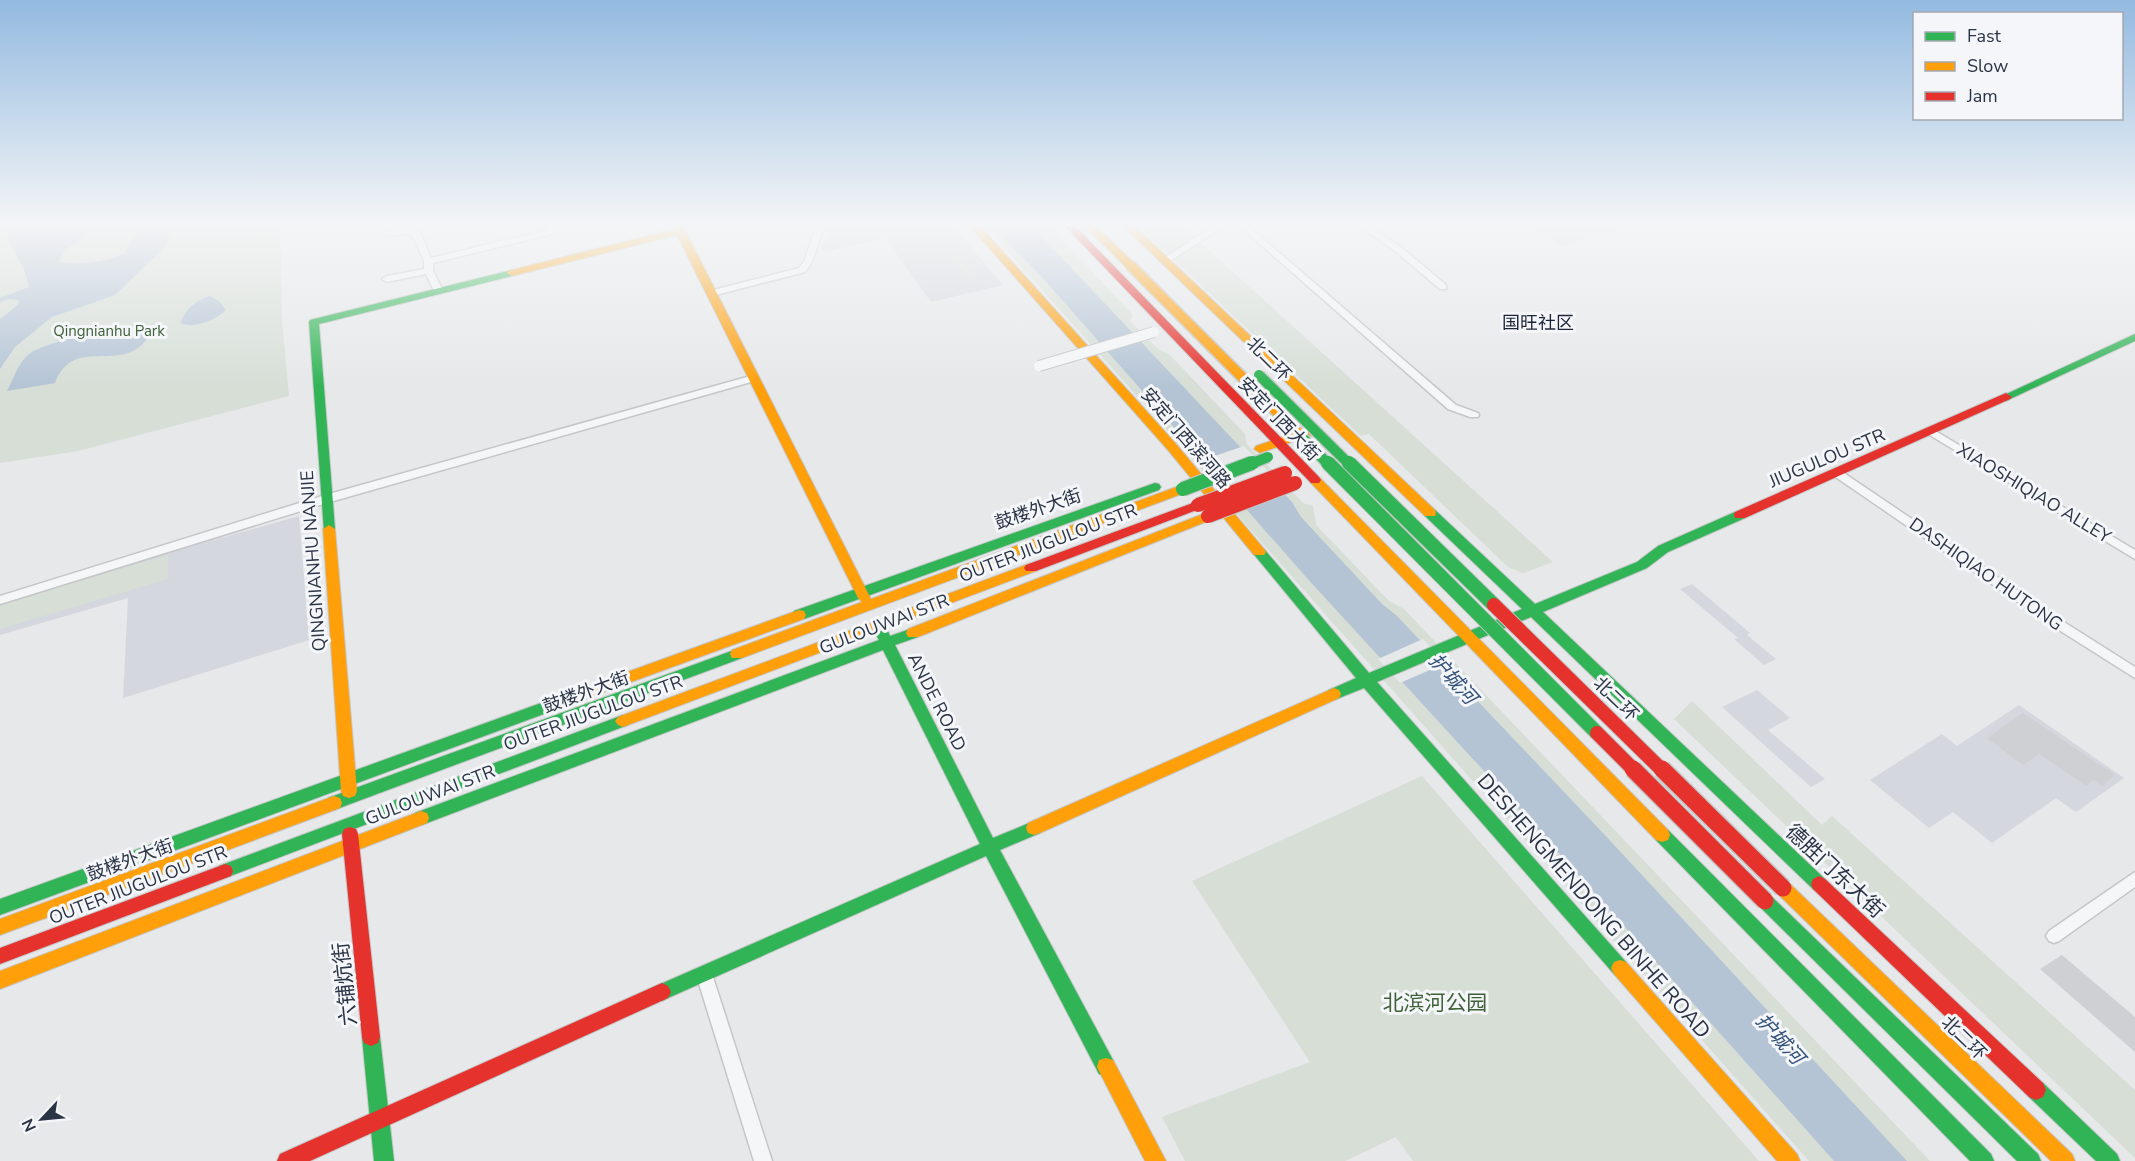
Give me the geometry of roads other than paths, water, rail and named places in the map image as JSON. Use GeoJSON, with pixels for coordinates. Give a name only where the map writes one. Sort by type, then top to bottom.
{"type":"FeatureCollection","features":[{"type":"Feature","properties":{"kind":"main road"},"geometry":{"type":"LineString","coordinates":[[438,291],[486,278]]}},
{"type":"Feature","properties":{"kind":"main road","name":"ANDE ROAD"},"geometry":{"type":"LineString","coordinates":[[704,278],[990,848],[1156,1161]]}},
{"type":"Feature","properties":{"kind":"main road","name":"安定门西滨河路"},"geometry":{"type":"LineString","coordinates":[[1021,278],[1172,447],[1366,680]]}},
{"type":"Feature","properties":{"kind":"main road","name":"安定门西大街"},"geometry":{"type":"LineString","coordinates":[[1115,278],[1160,330],[1260,425],[1466,637]]}},
{"type":"Feature","properties":{"kind":"main road","name":"北二环"},"geometry":{"type":"LineString","coordinates":[[1142,278],[1765,901],[2031,1161]]}},
{"type":"Feature","properties":{"kind":"main road","name":"北二环"},"geometry":{"type":"LineString","coordinates":[[1162,278],[1783,888],[2065,1161]]}},
{"type":"Feature","properties":{"kind":"main road","name":"安定门西大街"},"geometry":{"type":"LineString","coordinates":[[1182,278],[1533,611]]}},
{"type":"Feature","properties":{"kind":"main road","name":"QINGNIANHU NANJIE"},"geometry":{"type":"LineString","coordinates":[[350,798],[314,322],[438,291]]}},
{"type":"Feature","properties":{"kind":"main road","name":"JIUGULOU STR"},"geometry":{"type":"LineString","coordinates":[[1366,680],[1642,565],[1663,549],[1932,432],[2135,337]]}},
{"type":"Feature","properties":{"kind":"main road"},"geometry":{"type":"LineString","coordinates":[[1260,425],[1317,406]]}},
{"type":"Feature","properties":{"kind":"main road"},"geometry":{"type":"LineString","coordinates":[[1179,484],[1339,427]]}},
{"type":"Feature","properties":{"kind":"main road"},"geometry":{"type":"LineString","coordinates":[[1305,473],[1360,447]]}},
{"type":"Feature","properties":{"kind":"main road"},"geometry":{"type":"LineString","coordinates":[[1305,473],[1371,456]]}},
{"type":"Feature","properties":{"kind":"main road"},"geometry":{"type":"LineString","coordinates":[[1323,491],[1384,469]]}},
{"type":"Feature","properties":{"kind":"main road","name":"OUTER JIUGULOU STR"},"geometry":{"type":"LineString","coordinates":[[0,956],[1198,505],[1285,473],[1305,473]]}},
{"type":"Feature","properties":{"kind":"main road","name":"GULOUWAI STR"},"geometry":{"type":"LineString","coordinates":[[0,980],[351,844],[887,643],[1295,483],[1305,473]]}},
{"type":"Feature","properties":{"kind":"main road","name":"鼓楼外大街"},"geometry":{"type":"LineString","coordinates":[[0,907],[861,591],[1179,484]]}},
{"type":"Feature","properties":{"kind":"main road","name":"鼓楼外大街"},"geometry":{"type":"LineString","coordinates":[[0,927],[869,606],[1179,484]]}},
{"type":"Feature","properties":{"kind":"main road","name":"德胜门东大街"},"geometry":{"type":"LineString","coordinates":[[1533,611],[2110,1161]]}},
{"type":"Feature","properties":{"kind":"main road"},"geometry":{"type":"LineString","coordinates":[[1466,637],[1984,1161]]}},
{"type":"Feature","properties":{"kind":"main road"},"geometry":{"type":"LineString","coordinates":[[1522,693],[1585,663]]}},
{"type":"Feature","properties":{"kind":"main road"},"geometry":{"type":"LineString","coordinates":[[287,1161],[843,910],[990,848],[1366,680]]}},
{"type":"Feature","properties":{"kind":"main road","name":"DESHENGMENDONG BINHE ROAD"},"geometry":{"type":"LineString","coordinates":[[1366,680],[1790,1161]]}},
{"type":"Feature","properties":{"kind":"main road","name":"六铺炕街"},"geometry":{"type":"LineString","coordinates":[[349,823],[384,1161]]}},
{"type":"Feature","properties":{"kind":"street"},"geometry":{"type":"LineString","coordinates":[[433,278],[438,291]]}},
{"type":"Feature","properties":{"kind":"street"},"geometry":{"type":"LineString","coordinates":[[712,293],[770,278]]}},
{"type":"Feature","properties":{"kind":"street"},"geometry":{"type":"LineString","coordinates":[[1304,278],[1452,406],[1474,416]]}},
{"type":"Feature","properties":{"kind":"street"},"geometry":{"type":"LineString","coordinates":[[1433,278],[1443,287]]}},
{"type":"Feature","properties":{"kind":"street"},"geometry":{"type":"LineString","coordinates":[[1039,366],[1160,330]]}},
{"type":"Feature","properties":{"kind":"street"},"geometry":{"type":"LineString","coordinates":[[0,600],[326,499],[753,378]]}},
{"type":"Feature","properties":{"kind":"street","name":"XIAOSHIQIAO ALLEY"},"geometry":{"type":"LineString","coordinates":[[1932,432],[2135,555]]}},
{"type":"Feature","properties":{"kind":"street","name":"DASHIQIAO HUTONG"},"geometry":{"type":"LineString","coordinates":[[1838,473],[2135,674]]}},
{"type":"Feature","properties":{"kind":"street"},"geometry":{"type":"LineString","coordinates":[[2054,936],[2135,879]]}},
{"type":"Feature","properties":{"kind":"street"},"geometry":{"type":"LineString","coordinates":[[704,974],[763,1161]]}},
{"type":"Feature","properties":{"kind":"water"},"geometry":{"type":"Polygon","coordinates":[[[27,278],[133,278],[115,295],[52,317],[15,347],[0,369],[0,319],[18,305],[19,300],[9,299],[0,302],[0,298],[29,287],[27,278]]]}},
{"type":"Feature","properties":{"kind":"water","name":"护城河"},"geometry":{"type":"Polygon","coordinates":[[[1043,278],[1081,278],[1292,502],[1301,517],[1382,604],[1396,615],[1603,833],[1907,1161],[1834,1161],[1549,842],[1306,577],[1043,278]]]}},
{"type":"Feature","properties":{"kind":"water"},"geometry":{"type":"Polygon","coordinates":[[[210,296],[219,301],[226,310],[205,322],[192,325],[181,323],[185,313],[192,306],[210,296]]]}},
{"type":"Feature","properties":{"kind":"water"},"geometry":{"type":"Polygon","coordinates":[[[144,323],[143,332],[148,334],[147,339],[136,349],[124,354],[85,357],[63,369],[55,383],[7,391],[21,362],[36,350],[83,335],[144,323]]]}},
{"type":"Feature","properties":{"kind":"district","name":"国旺社区"},"geometry":{"type":"Point","coordinates":[1538,323]}},
{"type":"Feature","properties":{"kind":"park label","name":"Qingnianhu Park"},"geometry":{"type":"Point","coordinates":[109,331]}},
{"type":"Feature","properties":{"kind":"park label","name":"北滨河公园"},"geometry":{"type":"Point","coordinates":[1435,1003]}}]}
